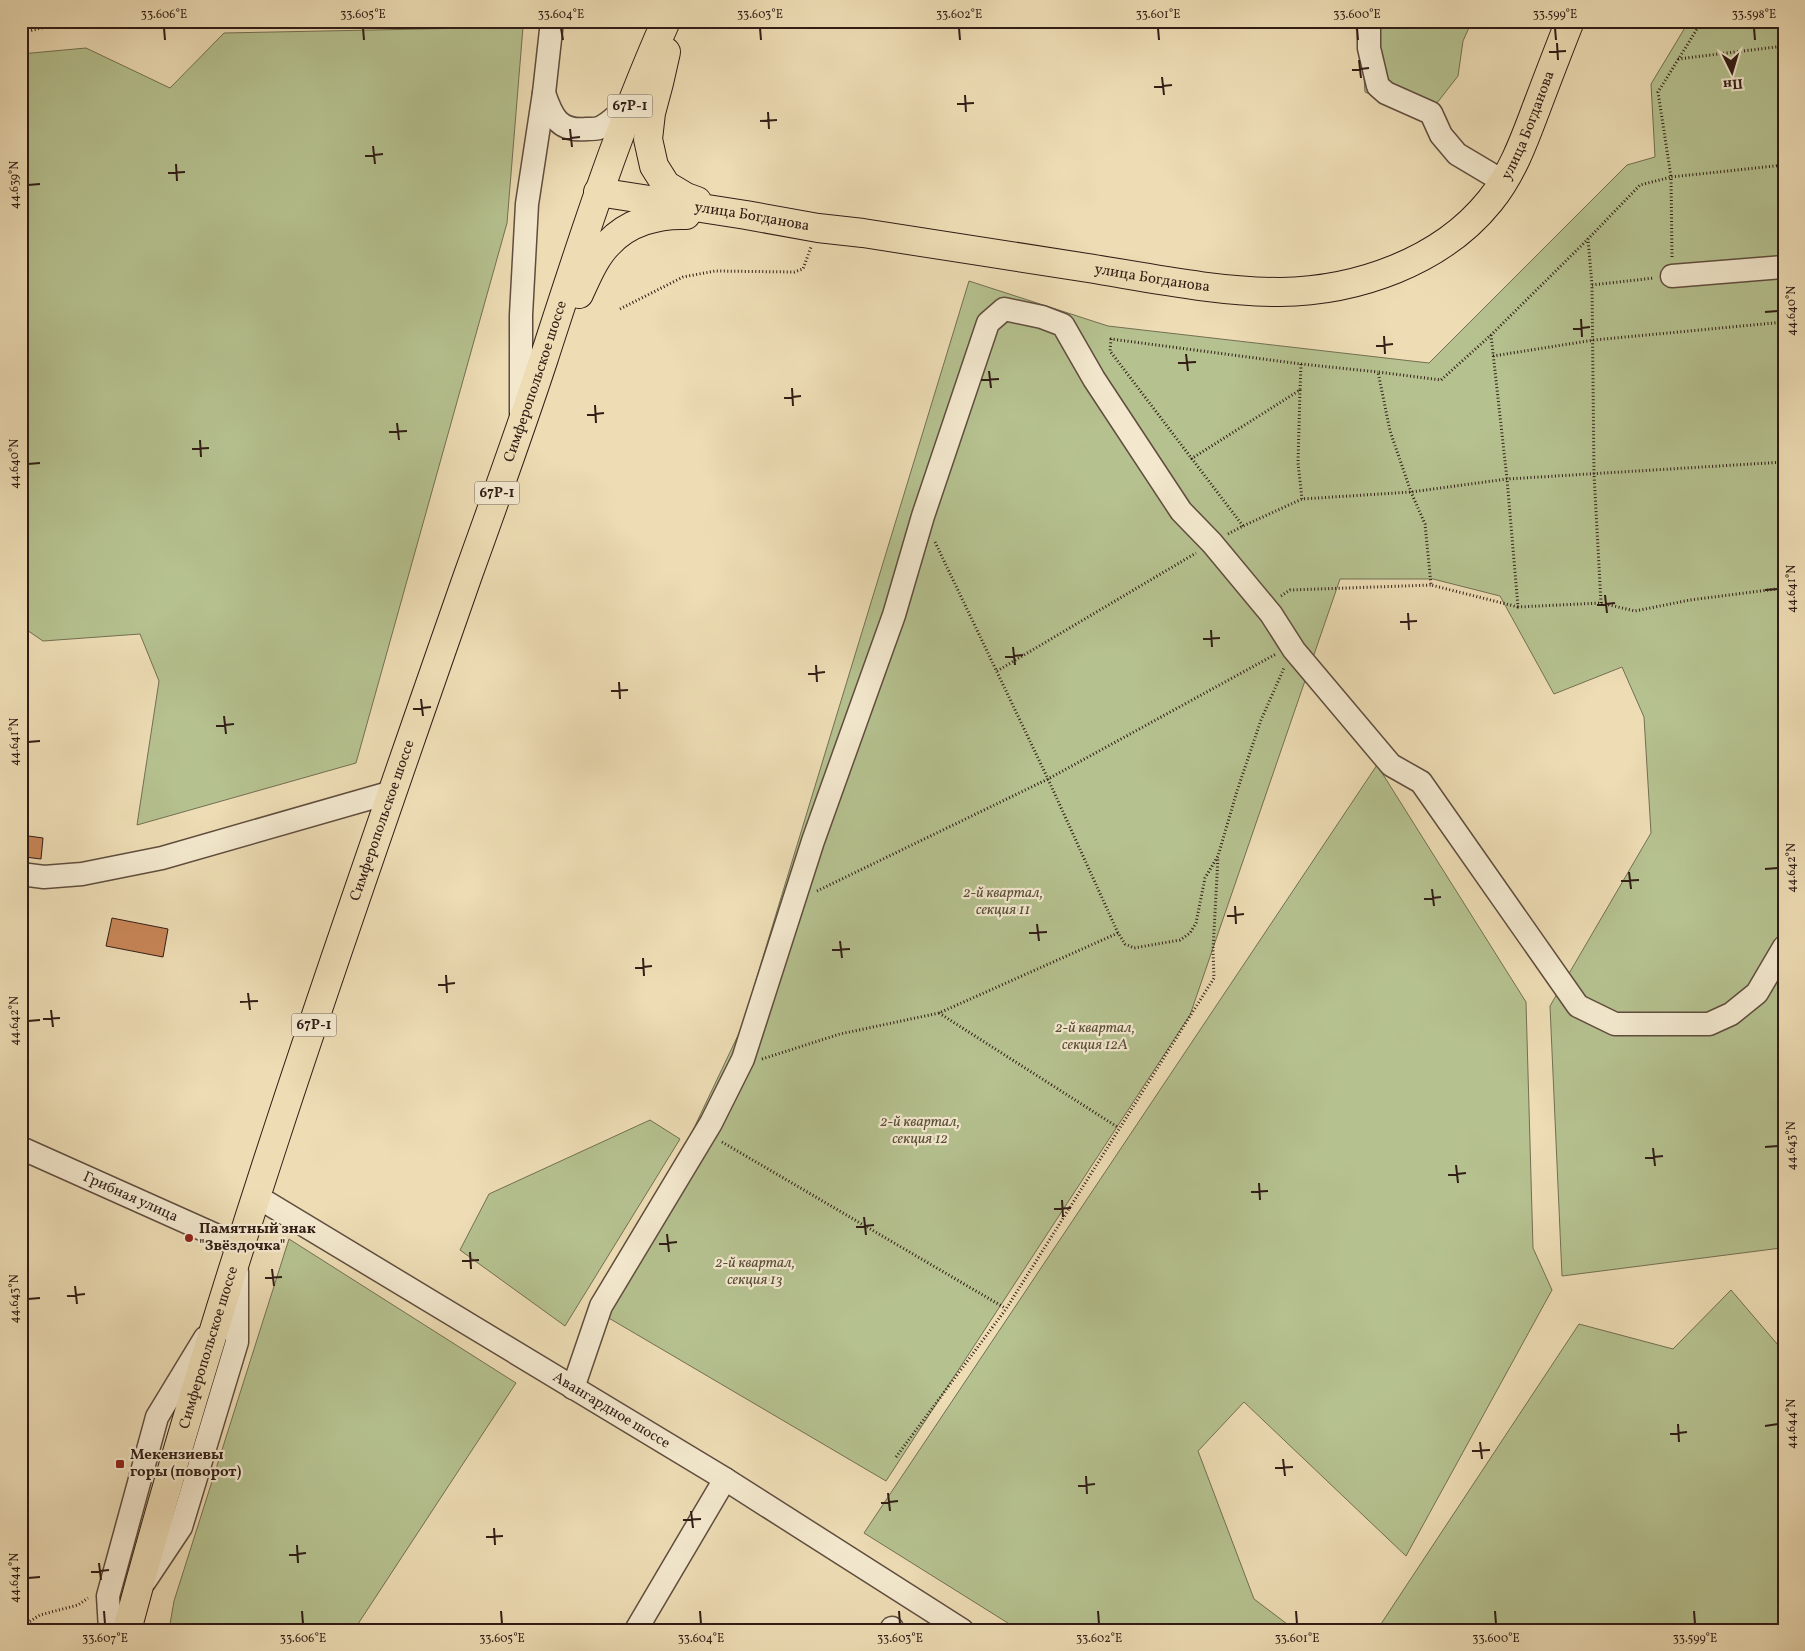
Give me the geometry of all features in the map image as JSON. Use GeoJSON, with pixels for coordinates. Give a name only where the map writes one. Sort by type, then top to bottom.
{"type":"FeatureCollection","features":[{"type":"Feature","properties":{"kind":"main road","name":"Симферопольское шоссе"},"geometry":{"type":"LineString","coordinates":[[127,1630],[179,1444],[256,1196],[392,792],[539,374],[598,192],[633,99],[666,21]]}},
{"type":"Feature","properties":{"kind":"main road"},"geometry":{"type":"LineString","coordinates":[[672,21],[651,112],[648,139],[654,166],[666,186],[686,197],[746,215]]}},
{"type":"Feature","properties":{"kind":"main road","name":"улица Богданова"},"geometry":{"type":"LineString","coordinates":[[598,192],[818,228],[863,233],[1240,290],[1279,292],[1344,285],[1378,276],[1405,265],[1436,249],[1459,233],[1476,217],[1504,182],[1514,164],[1570,21]]}},
{"type":"Feature","properties":{"kind":"main road"},"geometry":{"type":"LineString","coordinates":[[539,374],[594,264],[608,244],[623,231],[656,216],[675,214],[746,215]]}},
{"type":"Feature","properties":{"kind":"street"},"geometry":{"type":"LineString","coordinates":[[520,428],[521,315],[527,204],[544,94],[552,21]]}},
{"type":"Feature","properties":{"kind":"street"},"geometry":{"type":"LineString","coordinates":[[1371,21],[1369,27],[1369,48],[1378,86],[1386,93],[1431,113],[1441,135],[1457,154],[1504,182]]}},
{"type":"Feature","properties":{"kind":"street"},"geometry":{"type":"LineString","coordinates":[[544,94],[550,112],[560,124],[577,130],[599,128],[615,118],[633,99]]}},
{"type":"Feature","properties":{"kind":"street"},"geometry":{"type":"LineString","coordinates":[[1672,276],[1784,266]]}},
{"type":"Feature","properties":{"kind":"street"},"geometry":{"type":"LineString","coordinates":[[573,1388],[600,1306],[711,1123],[740,1066],[813,841],[894,615],[923,516],[988,323],[1004,309],[1042,317],[1063,325],[1094,379],[1181,510],[1212,543],[1271,614],[1292,648],[1391,765],[1422,782],[1578,1006],[1615,1024],[1709,1024],[1731,1014],[1757,993],[1784,947]]}},
{"type":"Feature","properties":{"kind":"street"},"geometry":{"type":"LineString","coordinates":[[21,874],[44,877],[82,874],[162,858],[392,792]]}},
{"type":"Feature","properties":{"kind":"street","name":"Грибная улица"},"geometry":{"type":"LineString","coordinates":[[21,1148],[238,1253]]}},
{"type":"Feature","properties":{"kind":"street","name":"Авангардное шоссе"},"geometry":{"type":"LineString","coordinates":[[256,1196],[725,1479],[962,1630]]}},
{"type":"Feature","properties":{"kind":"street"},"geometry":{"type":"LineString","coordinates":[[136,1594],[181,1527],[237,1342],[238,1253]]}},
{"type":"Feature","properties":{"kind":"street"},"geometry":{"type":"LineString","coordinates":[[110,1630],[108,1596],[157,1417],[220,1314]]}},
{"type":"Feature","properties":{"kind":"street"},"geometry":{"type":"LineString","coordinates":[[636,1630],[725,1479]]}},
{"type":"Feature","properties":{"kind":"path"},"geometry":{"type":"LineString","coordinates":[[21,33],[70,21]]}},
{"type":"Feature","properties":{"kind":"path"},"geometry":{"type":"LineString","coordinates":[[1592,285],[1616,284],[1672,276],[1671,177],[1658,92],[1702,21]]}},
{"type":"Feature","properties":{"kind":"path"},"geometry":{"type":"LineString","coordinates":[[1677,59],[1784,46]]}},
{"type":"Feature","properties":{"kind":"path"},"geometry":{"type":"LineString","coordinates":[[1243,526],[1110,350],[1110,339],[1441,380],[1491,335],[1640,185],[1671,177],[1784,164]]}},
{"type":"Feature","properties":{"kind":"path"},"geometry":{"type":"LineString","coordinates":[[1588,239],[1594,340],[1594,474],[1601,603]]}},
{"type":"Feature","properties":{"kind":"path"},"geometry":{"type":"LineString","coordinates":[[620,309],[683,277],[715,271],[794,272],[803,269],[808,254]]}},
{"type":"Feature","properties":{"kind":"path"},"geometry":{"type":"LineString","coordinates":[[1493,356],[1594,340],[1784,322]]}},
{"type":"Feature","properties":{"kind":"path"},"geometry":{"type":"LineString","coordinates":[[1491,335],[1507,479],[1518,607]]}},
{"type":"Feature","properties":{"kind":"path"},"geometry":{"type":"LineString","coordinates":[[1301,364],[1298,463],[1302,499]]}},
{"type":"Feature","properties":{"kind":"path"},"geometry":{"type":"LineString","coordinates":[[1378,372],[1390,431],[1411,492],[1425,524],[1431,585]]}},
{"type":"Feature","properties":{"kind":"path"},"geometry":{"type":"LineString","coordinates":[[1191,459],[1300,390]]}},
{"type":"Feature","properties":{"kind":"path"},"geometry":{"type":"LineString","coordinates":[[997,670],[1212,543],[1243,526],[1302,499],[1411,492],[1507,479],[1784,462]]}},
{"type":"Feature","properties":{"kind":"path"},"geometry":{"type":"LineString","coordinates":[[923,516],[997,670],[1124,944],[1134,948],[1180,940],[1190,933],[1196,923],[1205,878],[1218,856]]}},
{"type":"Feature","properties":{"kind":"path"},"geometry":{"type":"LineString","coordinates":[[1271,614],[1280,597],[1290,590],[1431,585],[1518,607],[1601,603],[1635,610],[1690,600],[1784,588]]}},
{"type":"Feature","properties":{"kind":"path"},"geometry":{"type":"LineString","coordinates":[[794,902],[1048,779],[1292,648]]}},
{"type":"Feature","properties":{"kind":"path"},"geometry":{"type":"LineString","coordinates":[[896,1457],[1006,1308],[1214,978],[1213,950],[1218,856],[1261,720],[1292,648]]}},
{"type":"Feature","properties":{"kind":"path"},"geometry":{"type":"LineString","coordinates":[[740,1066],[840,1034],[939,1013],[1118,933]]}},
{"type":"Feature","properties":{"kind":"path"},"geometry":{"type":"LineString","coordinates":[[939,1013],[1119,1128]]}},
{"type":"Feature","properties":{"kind":"path"},"geometry":{"type":"LineString","coordinates":[[718,1140],[1006,1308]]}},
{"type":"Feature","properties":{"kind":"path"},"geometry":{"type":"LineString","coordinates":[[21,1627],[40,1615],[78,1605],[112,1580]]}},
{"type":"Feature","properties":{"kind":"green space"},"geometry":{"type":"Polygon","coordinates":[[[1350,21],[1472,21],[1463,41],[1458,76],[1426,117],[1365,92],[1361,36],[1350,21]]]}},
{"type":"Feature","properties":{"kind":"green space"},"geometry":{"type":"Polygon","coordinates":[[[1689,21],[1784,21],[1784,1251],[1781,1248],[1562,1276],[1550,1006],[1651,833],[1644,717],[1622,667],[1554,694],[1500,596],[1433,579],[1340,579],[1190,1015],[886,1481],[590,1307],[684,1149],[741,1029],[969,281],[1108,326],[1429,363],[1627,165],[1655,157],[1651,84],[1689,21]]]}},
{"type":"Feature","properties":{"kind":"green space"},"geometry":{"type":"Polygon","coordinates":[[[523,27],[507,223],[356,763],[137,825],[159,681],[140,634],[43,641],[21,626],[21,54],[86,48],[170,88],[224,33],[523,27]]]}},
{"type":"Feature","properties":{"kind":"green space"},"geometry":{"type":"Polygon","coordinates":[[[1377,765],[1526,1002],[1533,1248],[1552,1290],[1406,1556],[1244,1402],[1198,1451],[1254,1599],[1295,1630],[1019,1630],[864,1533],[1377,765]]]}},
{"type":"Feature","properties":{"kind":"green space"},"geometry":{"type":"Polygon","coordinates":[[[650,1120],[680,1139],[565,1326],[460,1250],[489,1194],[650,1120]]]}},
{"type":"Feature","properties":{"kind":"green space"},"geometry":{"type":"Polygon","coordinates":[[[289,1239],[516,1383],[354,1630],[169,1630],[174,1601],[289,1239]]]}},
{"type":"Feature","properties":{"kind":"green space"},"geometry":{"type":"Polygon","coordinates":[[[1731,1290],[1784,1352],[1784,1630],[1377,1630],[1579,1324],[1673,1349],[1731,1290]]]}},
{"type":"Feature","properties":{"kind":"building"},"geometry":{"type":"Polygon","coordinates":[[[21,835],[43,838],[41,859],[25,857],[25,854],[21,854],[21,835]]]}},
{"type":"Feature","properties":{"kind":"building"},"geometry":{"type":"Polygon","coordinates":[[[112,918],[168,929],[163,957],[106,946],[112,918]]]}},
{"type":"Feature","properties":{"kind":"place","name":"Памятный знак \"Звёздочка\""},"geometry":{"type":"Point","coordinates":[189,1238]}},
{"type":"Feature","properties":{"kind":"place","name":"Мекензиевы горы (поворот)"},"geometry":{"type":"Point","coordinates":[120,1464]}},
{"type":"Feature","properties":{"kind":"park label","name":"2-й квартал, секция 11"},"geometry":{"type":"Point","coordinates":[1003,902]}},
{"type":"Feature","properties":{"kind":"park label","name":"2-й квартал, секция 12А"},"geometry":{"type":"Point","coordinates":[1095,1036]}},
{"type":"Feature","properties":{"kind":"park label","name":"2-й квартал, секция 12"},"geometry":{"type":"Point","coordinates":[920,1130]}},
{"type":"Feature","properties":{"kind":"park label","name":"2-й квартал, секция 13"},"geometry":{"type":"Point","coordinates":[755,1272]}}]}
